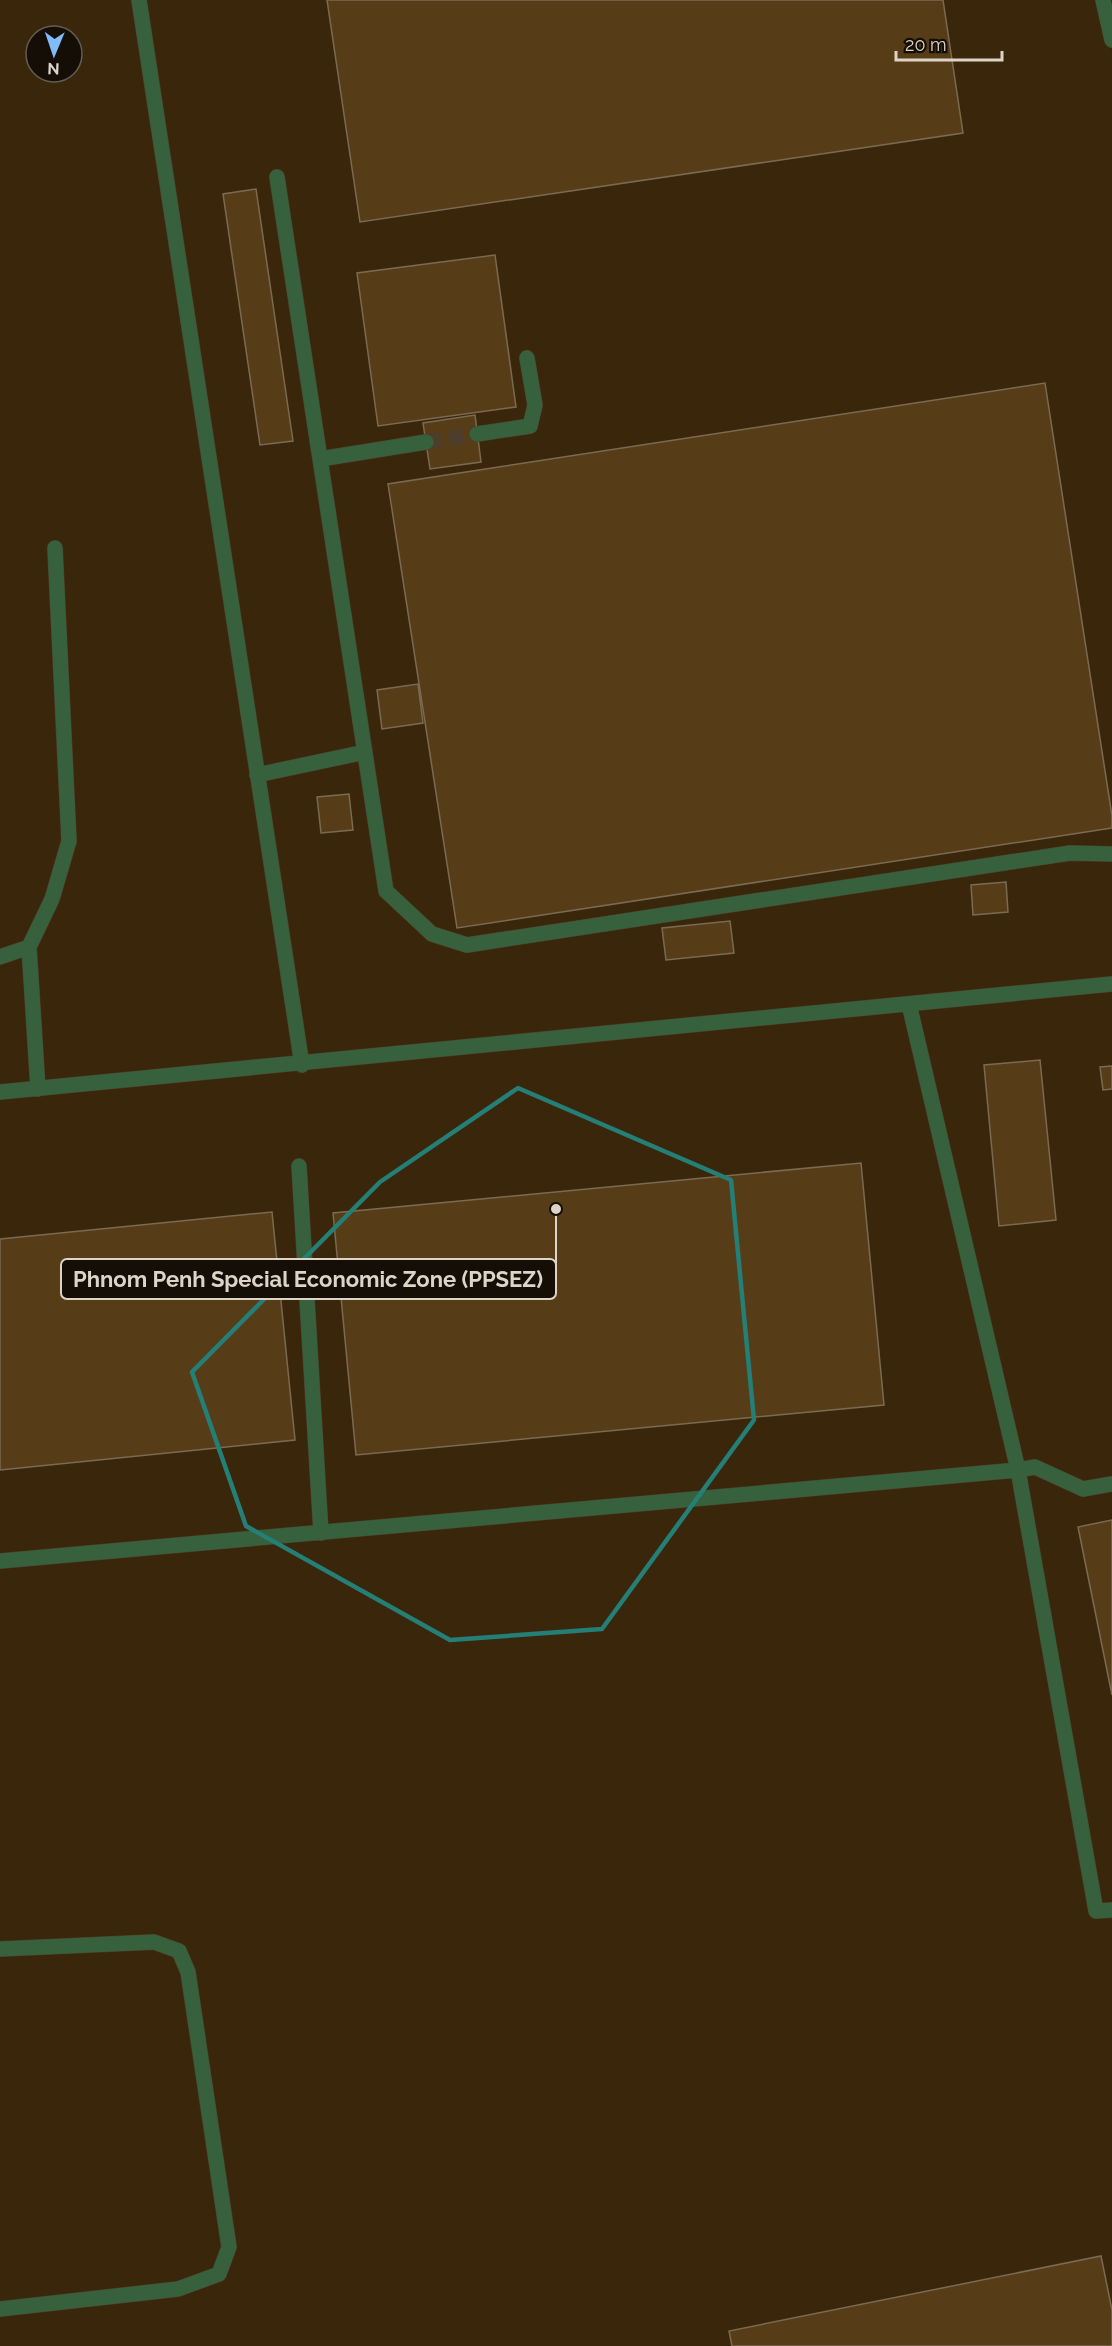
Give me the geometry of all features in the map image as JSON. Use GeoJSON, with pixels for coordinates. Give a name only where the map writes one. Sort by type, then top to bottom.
{"type":"FeatureCollection","features":[{"type":"Feature","properties":{"kind":"street"},"geometry":{"type":"LineString","coordinates":[[139,0],[302,1065]]}},
{"type":"Feature","properties":{"kind":"street"},"geometry":{"type":"LineString","coordinates":[[1103,0],[1112,40]]}},
{"type":"Feature","properties":{"kind":"street"},"geometry":{"type":"LineString","coordinates":[[276,177],[386,891],[432,934],[467,945],[1070,853],[1112,854]]}},
{"type":"Feature","properties":{"kind":"street"},"geometry":{"type":"LineString","coordinates":[[477,434],[530,426],[535,405],[527,358]]}},
{"type":"Feature","properties":{"kind":"street"},"geometry":{"type":"LineString","coordinates":[[320,459],[426,442]]}},
{"type":"Feature","properties":{"kind":"street"},"geometry":{"type":"LineString","coordinates":[[38,1089],[29,947],[52,899],[69,842],[55,548]]}},
{"type":"Feature","properties":{"kind":"street"},"geometry":{"type":"LineString","coordinates":[[257,775],[365,752]]}},
{"type":"Feature","properties":{"kind":"street"},"geometry":{"type":"LineString","coordinates":[[0,957],[29,947]]}},
{"type":"Feature","properties":{"kind":"street"},"geometry":{"type":"LineString","coordinates":[[0,1092],[302,1065],[1112,984]]}},
{"type":"Feature","properties":{"kind":"street"},"geometry":{"type":"LineString","coordinates":[[909,1004],[1018,1470],[1096,1911],[1112,1910]]}},
{"type":"Feature","properties":{"kind":"street"},"geometry":{"type":"LineString","coordinates":[[299,1166],[321,1533]]}},
{"type":"Feature","properties":{"kind":"street"},"geometry":{"type":"LineString","coordinates":[[0,1562],[1035,1467],[1083,1488],[1112,1484]]}},
{"type":"Feature","properties":{"kind":"street"},"geometry":{"type":"LineString","coordinates":[[0,1949],[154,1942],[179,1951],[188,1972],[229,2247],[219,2274],[178,2289],[0,2309]]}},
{"type":"Feature","properties":{"kind":"highlighted area"},"geometry":{"type":"Polygon","coordinates":[[[518,1088],[731,1180],[754,1420],[602,1629],[450,1640],[246,1526],[192,1372],[380,1182],[518,1088]]]}},
{"type":"Feature","properties":{"kind":"shaded area"},"geometry":{"type":"Polygon","coordinates":[[[0,0],[1100,0],[1112,53],[1112,2346],[0,2346],[0,0]]]}},
{"type":"Feature","properties":{"kind":"building"},"geometry":{"type":"Polygon","coordinates":[[[327,0],[943,0],[963,133],[360,222],[327,0]]]}},
{"type":"Feature","properties":{"kind":"building"},"geometry":{"type":"Polygon","coordinates":[[[256,189],[293,441],[260,445],[223,194],[256,189]]]}},
{"type":"Feature","properties":{"kind":"building"},"geometry":{"type":"Polygon","coordinates":[[[495,255],[516,407],[378,426],[357,273],[495,255]]]}},
{"type":"Feature","properties":{"kind":"building"},"geometry":{"type":"Polygon","coordinates":[[[1045,383],[1112,828],[457,928],[388,484],[1045,383]]]}},
{"type":"Feature","properties":{"kind":"building"},"geometry":{"type":"Polygon","coordinates":[[[475,415],[481,462],[430,469],[423,423],[475,415]]]}},
{"type":"Feature","properties":{"kind":"building"},"geometry":{"type":"Polygon","coordinates":[[[418,684],[423,723],[382,729],[377,690],[418,684]]]}},
{"type":"Feature","properties":{"kind":"building"},"geometry":{"type":"Polygon","coordinates":[[[349,794],[353,830],[321,833],[317,797],[349,794]]]}},
{"type":"Feature","properties":{"kind":"building"},"geometry":{"type":"Polygon","coordinates":[[[1006,882],[1008,912],[973,915],[971,885],[1006,882]]]}},
{"type":"Feature","properties":{"kind":"building"},"geometry":{"type":"Polygon","coordinates":[[[730,921],[734,953],[666,960],[662,928],[730,921]]]}},
{"type":"Feature","properties":{"kind":"building"},"geometry":{"type":"Polygon","coordinates":[[[1040,1060],[1056,1220],[999,1226],[984,1065],[1040,1060]]]}},
{"type":"Feature","properties":{"kind":"building"},"geometry":{"type":"Polygon","coordinates":[[[1112,1066],[1112,1089],[1103,1090],[1100,1067],[1112,1066]]]}},
{"type":"Feature","properties":{"kind":"building"},"geometry":{"type":"Polygon","coordinates":[[[861,1163],[884,1405],[356,1455],[333,1213],[861,1163]]]}},
{"type":"Feature","properties":{"kind":"building"},"geometry":{"type":"Polygon","coordinates":[[[272,1212],[295,1440],[0,1470],[0,1239],[272,1212]]]}},
{"type":"Feature","properties":{"kind":"building"},"geometry":{"type":"Polygon","coordinates":[[[1112,1520],[1112,1695],[1078,1527],[1112,1520]]]}},
{"type":"Feature","properties":{"kind":"building"},"geometry":{"type":"Polygon","coordinates":[[[1101,2256],[1112,2310],[1112,2346],[732,2346],[729,2331],[1101,2256]]]}},
{"type":"Feature","properties":{"kind":"tunnel"},"geometry":{"type":"LineString","coordinates":[[426,442],[477,434]]}},
{"type":"Feature","properties":{"kind":"place","name":"Phnom Penh Special Economic Zone (PPSEZ)"},"geometry":{"type":"Point","coordinates":[556,1209]}}]}
